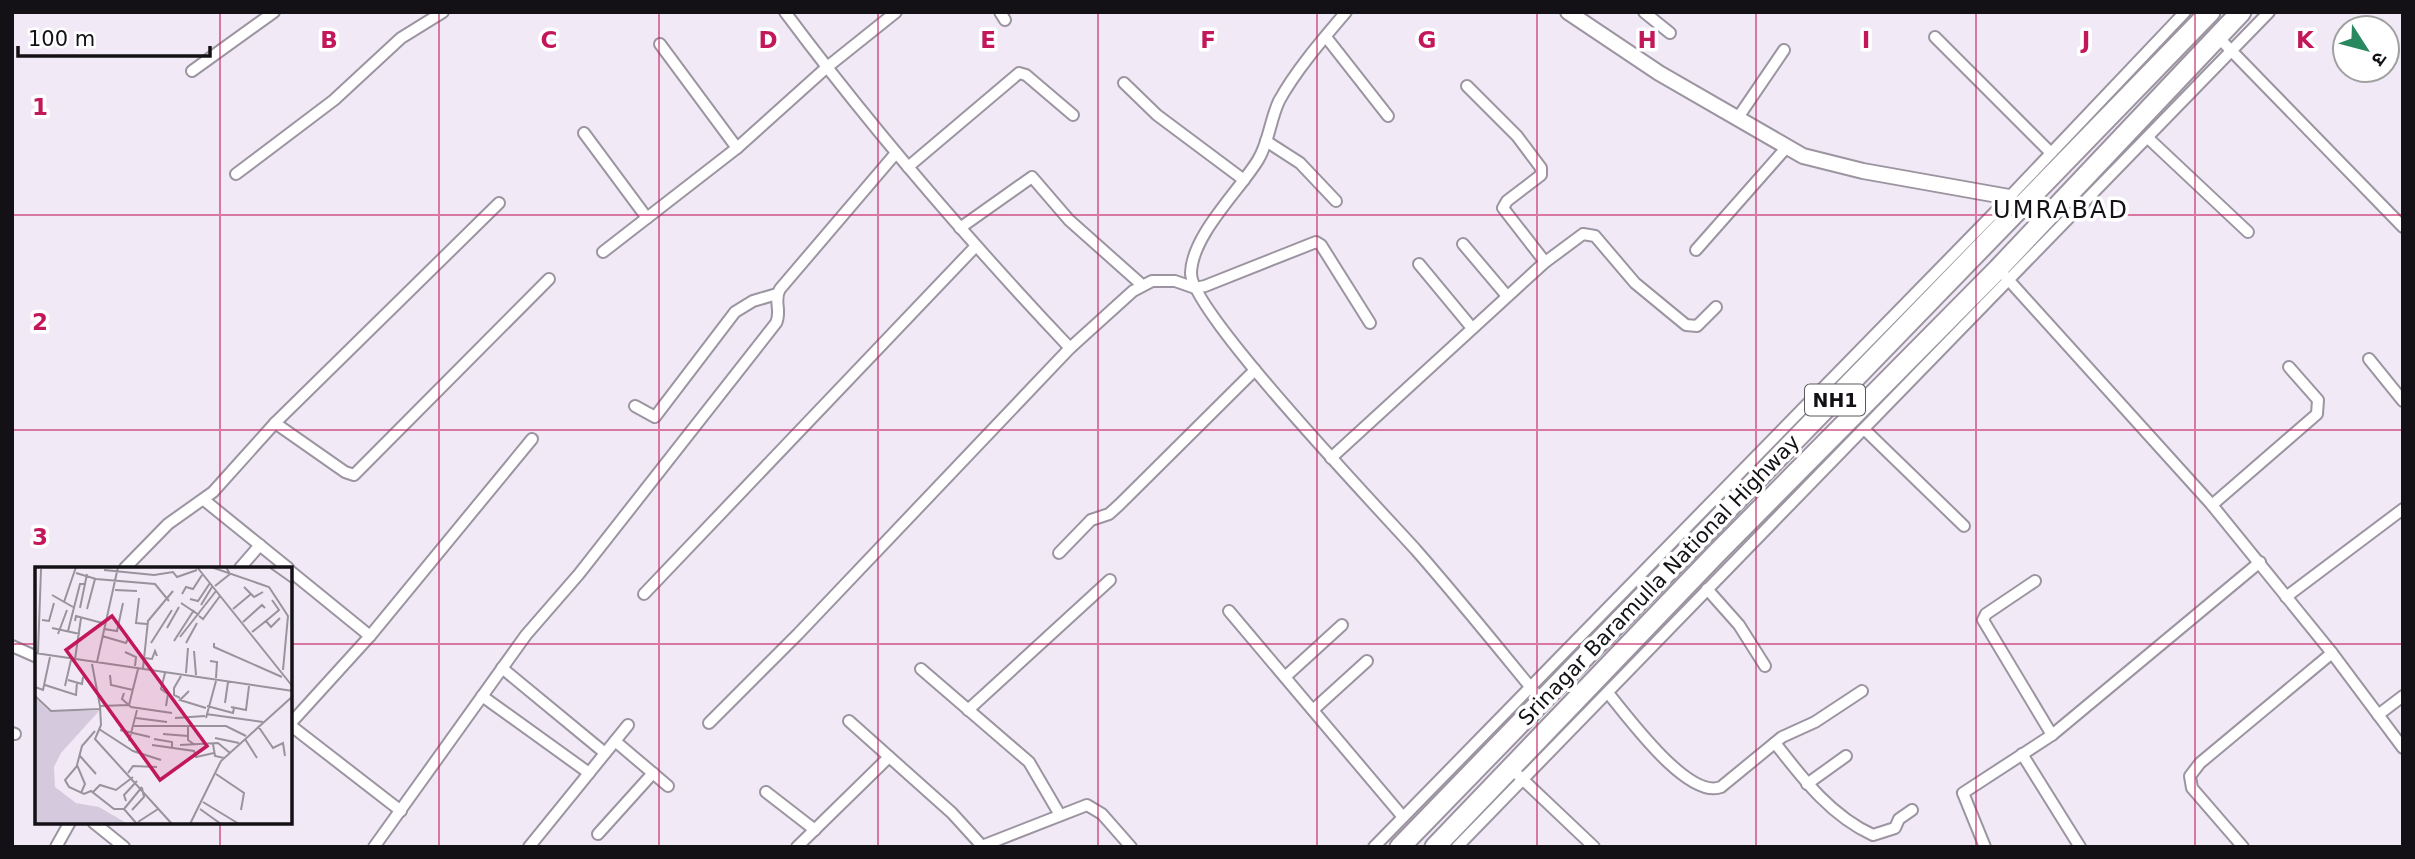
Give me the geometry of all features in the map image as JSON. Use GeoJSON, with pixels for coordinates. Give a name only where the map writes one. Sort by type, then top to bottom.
{"type":"FeatureCollection","features":[{"type":"Feature","properties":{"kind":"highway","name":"Srinagar Baramulla National Highway"},"geometry":{"type":"LineString","coordinates":[[1401,847],[1458,787],[1536,693],[1844,378],[2210,12]]}},
{"type":"Feature","properties":{"kind":"highway","name":"NH1"},"geometry":{"type":"LineString","coordinates":[[1435,847],[1517,774],[1716,554],[2004,275],[2225,43],[2241,12]]}},
{"type":"Feature","properties":{"kind":"street"},"geometry":{"type":"LineString","coordinates":[[192,71],[274,12]]}},
{"type":"Feature","properties":{"kind":"street"},"geometry":{"type":"LineString","coordinates":[[236,174],[334,100],[401,38],[443,12]]}},
{"type":"Feature","properties":{"kind":"street"},"geometry":{"type":"LineString","coordinates":[[785,12],[826,68],[975,247],[1070,348]]}},
{"type":"Feature","properties":{"kind":"street"},"geometry":{"type":"LineString","coordinates":[[603,252],[737,148],[826,68],[896,12]]}},
{"type":"Feature","properties":{"kind":"street"},"geometry":{"type":"LineString","coordinates":[[1346,12],[1281,98],[1260,157],[1200,246],[1191,272],[1195,288],[1255,370],[1416,551],[1536,693],[1374,847]]}},
{"type":"Feature","properties":{"kind":"street"},"geometry":{"type":"LineString","coordinates":[[1568,12],[1786,148],[1817,161],[2009,197]]}},
{"type":"Feature","properties":{"kind":"street"},"geometry":{"type":"LineString","coordinates":[[1644,12],[1670,33]]}},
{"type":"Feature","properties":{"kind":"street"},"geometry":{"type":"LineString","coordinates":[[1844,378],[2009,197],[2185,12]]}},
{"type":"Feature","properties":{"kind":"street"},"geometry":{"type":"LineString","coordinates":[[1457,847],[1517,774],[1608,694],[1864,429],[2004,275],[2148,138],[2225,43],[2269,12]]}},
{"type":"Feature","properties":{"kind":"street"},"geometry":{"type":"LineString","coordinates":[[1326,37],[1388,116]]}},
{"type":"Feature","properties":{"kind":"street"},"geometry":{"type":"LineString","coordinates":[[1935,37],[2051,153]]}},
{"type":"Feature","properties":{"kind":"street"},"geometry":{"type":"LineString","coordinates":[[2225,43],[2403,227]]}},
{"type":"Feature","properties":{"kind":"street"},"geometry":{"type":"LineString","coordinates":[[660,44],[737,148]]}},
{"type":"Feature","properties":{"kind":"street"},"geometry":{"type":"LineString","coordinates":[[1737,118],[1784,50]]}},
{"type":"Feature","properties":{"kind":"street"},"geometry":{"type":"LineString","coordinates":[[908,167],[1019,73],[1026,75],[1073,115]]}},
{"type":"Feature","properties":{"kind":"street"},"geometry":{"type":"LineString","coordinates":[[1124,83],[1157,116],[1244,180]]}},
{"type":"Feature","properties":{"kind":"street"},"geometry":{"type":"LineString","coordinates":[[1467,86],[1517,136],[1541,168],[1541,175],[1507,201],[1503,208],[1545,262]]}},
{"type":"Feature","properties":{"kind":"street"},"geometry":{"type":"LineString","coordinates":[[584,133],[647,218]]}},
{"type":"Feature","properties":{"kind":"street"},"geometry":{"type":"LineString","coordinates":[[2148,138],[2248,232]]}},
{"type":"Feature","properties":{"kind":"street"},"geometry":{"type":"LineString","coordinates":[[1266,141],[1289,154],[1336,201]]}},
{"type":"Feature","properties":{"kind":"street"},"geometry":{"type":"LineString","coordinates":[[1696,250],[1786,148]]}},
{"type":"Feature","properties":{"kind":"street"},"geometry":{"type":"LineString","coordinates":[[635,406],[655,417],[735,312],[753,301],[777,294],[896,153]]}},
{"type":"Feature","properties":{"kind":"street"},"geometry":{"type":"LineString","coordinates":[[960,228],[1032,177],[1069,220],[1142,285]]}},
{"type":"Feature","properties":{"kind":"street"},"geometry":{"type":"LineString","coordinates":[[127,567],[168,524],[204,500],[275,423],[499,202]]}},
{"type":"Feature","properties":{"kind":"street"},"geometry":{"type":"LineString","coordinates":[[1331,458],[1575,237],[1590,233],[1635,283],[1686,325],[1697,326],[1716,307]]}},
{"type":"Feature","properties":{"kind":"street"},"geometry":{"type":"LineString","coordinates":[[709,723],[798,634],[1070,348],[1142,285],[1161,280],[1195,288],[1316,242],[1321,245],[1370,323]]}},
{"type":"Feature","properties":{"kind":"street"},"geometry":{"type":"LineString","coordinates":[[1463,244],[1507,296]]}},
{"type":"Feature","properties":{"kind":"street"},"geometry":{"type":"LineString","coordinates":[[644,594],[975,247]]}},
{"type":"Feature","properties":{"kind":"street"},"geometry":{"type":"LineString","coordinates":[[1419,264],[1472,328]]}},
{"type":"Feature","properties":{"kind":"street"},"geometry":{"type":"LineString","coordinates":[[2004,275],[2212,505],[2332,653],[2403,748]]}},
{"type":"Feature","properties":{"kind":"street"},"geometry":{"type":"LineString","coordinates":[[275,423],[345,472],[354,475],[549,279]]}},
{"type":"Feature","properties":{"kind":"street"},"geometry":{"type":"LineString","coordinates":[[374,847],[502,668],[776,323],[779,315],[777,294]]}},
{"type":"Feature","properties":{"kind":"street"},"geometry":{"type":"LineString","coordinates":[[2369,359],[2403,401]]}},
{"type":"Feature","properties":{"kind":"street"},"geometry":{"type":"LineString","coordinates":[[2212,505],[2318,414],[2318,400],[2289,367]]}},
{"type":"Feature","properties":{"kind":"street"},"geometry":{"type":"LineString","coordinates":[[1059,553],[1091,520],[1109,514],[1119,505],[1255,370]]}},
{"type":"Feature","properties":{"kind":"street"},"geometry":{"type":"LineString","coordinates":[[1864,429],[1964,526]]}},
{"type":"Feature","properties":{"kind":"street"},"geometry":{"type":"LineString","coordinates":[[292,723],[370,636],[533,439]]}},
{"type":"Feature","properties":{"kind":"street"},"geometry":{"type":"LineString","coordinates":[[204,500],[286,567]]}},
{"type":"Feature","properties":{"kind":"street"},"geometry":{"type":"LineString","coordinates":[[2286,597],[2403,509]]}},
{"type":"Feature","properties":{"kind":"street"},"geometry":{"type":"LineString","coordinates":[[242,567],[260,545]]}},
{"type":"Feature","properties":{"kind":"street"},"geometry":{"type":"LineString","coordinates":[[1985,847],[1963,793],[2052,735],[2260,562]]}},
{"type":"Feature","properties":{"kind":"street"},"geometry":{"type":"LineString","coordinates":[[292,572],[370,636]]}},
{"type":"Feature","properties":{"kind":"street"},"geometry":{"type":"LineString","coordinates":[[968,710],[1110,580]]}},
{"type":"Feature","properties":{"kind":"street"},"geometry":{"type":"LineString","coordinates":[[2035,581],[1986,614],[1983,620],[2052,735]]}},
{"type":"Feature","properties":{"kind":"street"},"geometry":{"type":"LineString","coordinates":[[1707,589],[1739,625],[1765,666]]}},
{"type":"Feature","properties":{"kind":"street"},"geometry":{"type":"LineString","coordinates":[[1229,611],[1403,817]]}},
{"type":"Feature","properties":{"kind":"street"},"geometry":{"type":"LineString","coordinates":[[1285,677],[1342,625]]}},
{"type":"Feature","properties":{"kind":"street"},"geometry":{"type":"LineString","coordinates":[[12,646],[35,656]]}},
{"type":"Feature","properties":{"kind":"street"},"geometry":{"type":"LineString","coordinates":[[2243,847],[2192,788],[2190,776],[2200,762],[2332,653]]}},
{"type":"Feature","properties":{"kind":"street"},"geometry":{"type":"LineString","coordinates":[[1312,709],[1367,661]]}},
{"type":"Feature","properties":{"kind":"street"},"geometry":{"type":"LineString","coordinates":[[502,668],[604,754]]}},
{"type":"Feature","properties":{"kind":"street"},"geometry":{"type":"LineString","coordinates":[[921,669],[1034,768],[1060,815]]}},
{"type":"Feature","properties":{"kind":"street"},"geometry":{"type":"LineString","coordinates":[[1608,694],[1671,765],[1701,787],[1712,790],[1721,787],[1775,743],[1815,722],[1862,691]]}},
{"type":"Feature","properties":{"kind":"street"},"geometry":{"type":"LineString","coordinates":[[482,696],[589,773]]}},
{"type":"Feature","properties":{"kind":"street"},"geometry":{"type":"LineString","coordinates":[[2378,715],[2403,696]]}},
{"type":"Feature","properties":{"kind":"street"},"geometry":{"type":"LineString","coordinates":[[849,721],[952,813],[982,846],[1060,815],[1092,806],[1131,847]]}},
{"type":"Feature","properties":{"kind":"street"},"geometry":{"type":"LineString","coordinates":[[529,847],[628,725]]}},
{"type":"Feature","properties":{"kind":"street"},"geometry":{"type":"LineString","coordinates":[[292,727],[401,811]]}},
{"type":"Feature","properties":{"kind":"street"},"geometry":{"type":"LineString","coordinates":[[615,741],[668,786]]}},
{"type":"Feature","properties":{"kind":"street"},"geometry":{"type":"LineString","coordinates":[[1775,743],[1807,784],[1850,824],[1873,835],[1895,828],[1899,819],[1912,810]]}},
{"type":"Feature","properties":{"kind":"street"},"geometry":{"type":"LineString","coordinates":[[2022,754],[2080,847]]}},
{"type":"Feature","properties":{"kind":"street"},"geometry":{"type":"LineString","coordinates":[[1807,784],[1846,756]]}},
{"type":"Feature","properties":{"kind":"street"},"geometry":{"type":"LineString","coordinates":[[797,847],[889,757]]}},
{"type":"Feature","properties":{"kind":"street"},"geometry":{"type":"LineString","coordinates":[[598,834],[653,774]]}},
{"type":"Feature","properties":{"kind":"street"},"geometry":{"type":"LineString","coordinates":[[1517,774],[1594,847]]}},
{"type":"Feature","properties":{"kind":"street"},"geometry":{"type":"LineString","coordinates":[[766,792],[815,830]]}},
{"type":"Feature","properties":{"kind":"street"},"geometry":{"type":"LineString","coordinates":[[56,847],[69,824]]}},
{"type":"Feature","properties":{"kind":"street"},"geometry":{"type":"LineString","coordinates":[[95,824],[124,847]]}},
{"type":"Feature","properties":{"kind":"district","name":"UMRABAD"},"geometry":{"type":"Point","coordinates":[2061,210]}}]}
